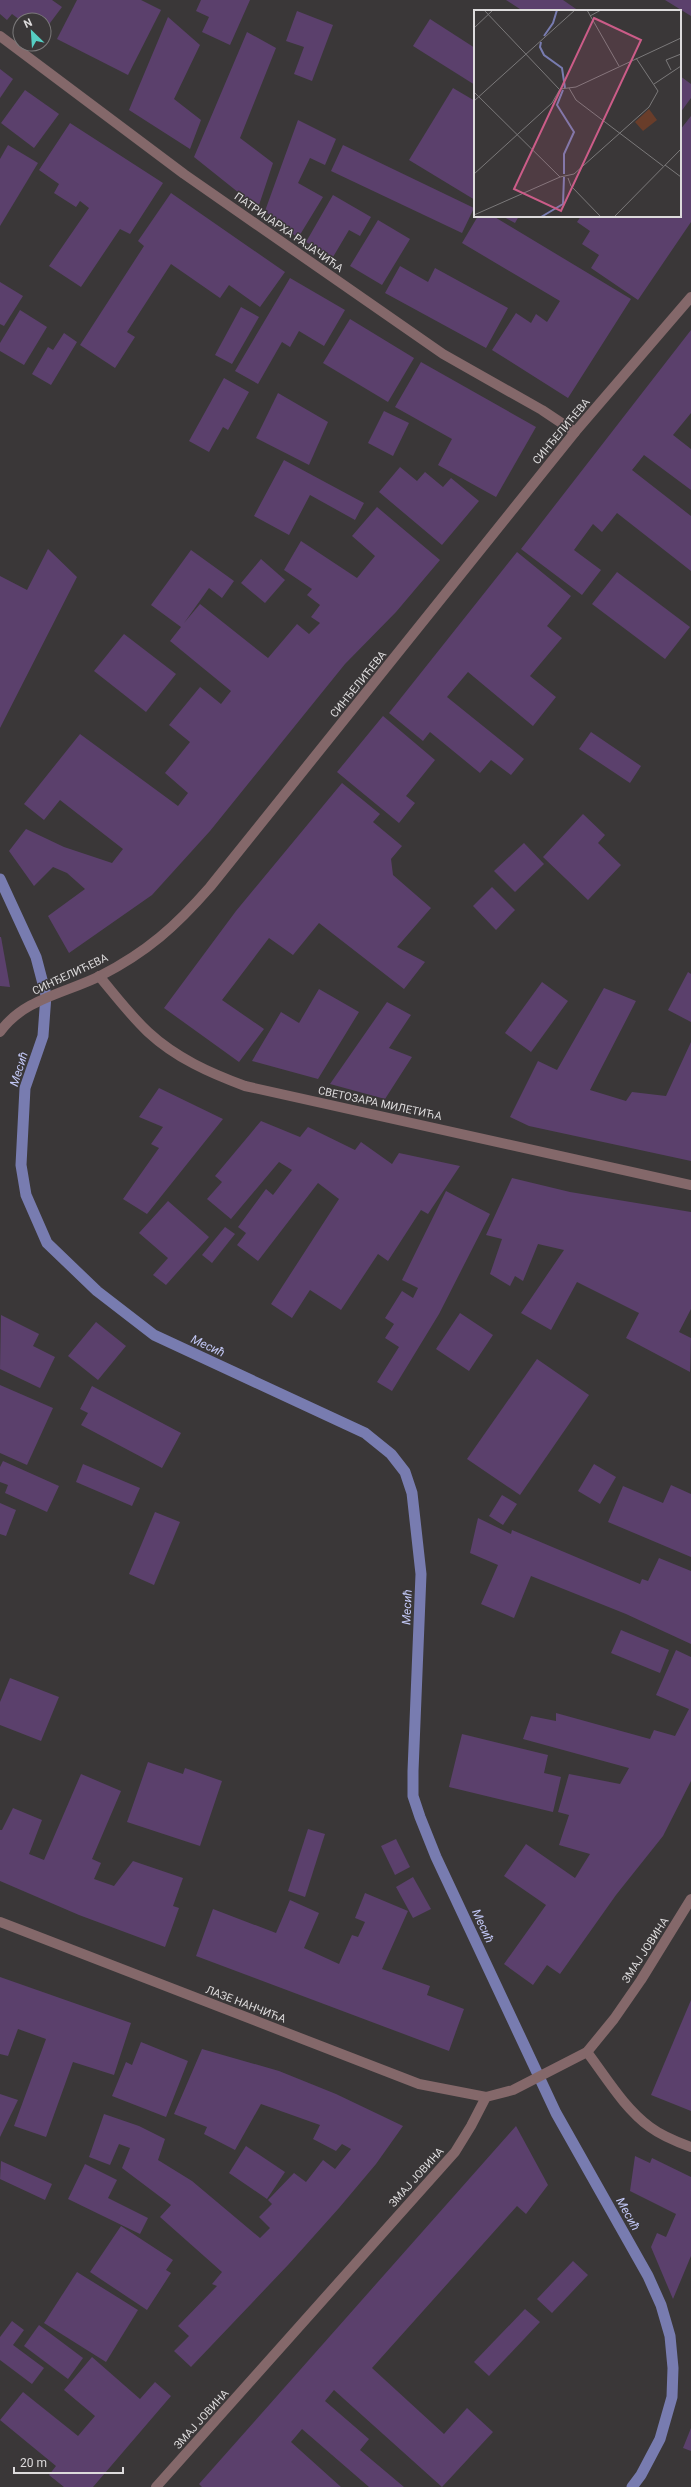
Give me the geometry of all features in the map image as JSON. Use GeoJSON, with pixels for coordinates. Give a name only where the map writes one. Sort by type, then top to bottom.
{"type":"FeatureCollection","features":[{"type":"Feature","properties":{"kind":"street","name":"ПАТРИЈАРХА РАЈАЧИЋА"},"geometry":{"type":"LineString","coordinates":[[0,36],[184,174],[442,354],[542,410],[575,432]]}},
{"type":"Feature","properties":{"kind":"street","name":"СИНЂЕЛИЋЕВА"},"geometry":{"type":"LineString","coordinates":[[0,1032],[20,1010],[99,976],[159,939],[180,921],[210,887],[575,432],[691,297]]}},
{"type":"Feature","properties":{"kind":"street","name":"СВЕТОЗАРА МИЛЕТИЋА"},"geometry":{"type":"LineString","coordinates":[[99,976],[148,1032],[168,1048],[213,1074],[245,1086],[691,1185]]}},
{"type":"Feature","properties":{"kind":"street","name":"ЗМАЈ ЈОВИНА"},"geometry":{"type":"LineString","coordinates":[[156,2487],[455,2152],[472,2126],[486,2097],[513,2090],[587,2052],[614,2019],[641,1980],[691,1899]]}},
{"type":"Feature","properties":{"kind":"street","name":"ЛАЗЕ НАНЧИЋА"},"geometry":{"type":"LineString","coordinates":[[0,1922],[419,2084],[486,2097]]}},
{"type":"Feature","properties":{"kind":"street"},"geometry":{"type":"LineString","coordinates":[[587,2052],[634,2114],[650,2128],[670,2139],[691,2147]]}},
{"type":"Feature","properties":{"kind":"building"},"geometry":{"type":"Polygon","coordinates":[[[0,0],[52,0],[62,7],[52,20],[52,12],[12,12],[7,20],[0,14],[0,0]]]}},
{"type":"Feature","properties":{"kind":"building"},"geometry":{"type":"Polygon","coordinates":[[[77,0],[141,0],[161,10],[128,75],[57,39],[77,0]]]}},
{"type":"Feature","properties":{"kind":"building"},"geometry":{"type":"Polygon","coordinates":[[[201,0],[250,0],[230,45],[202,32],[209,17],[196,11],[201,0]]]}},
{"type":"Feature","properties":{"kind":"building"},"geometry":{"type":"Polygon","coordinates":[[[506,0],[563,0],[578,10],[521,10],[506,0]]]}},
{"type":"Feature","properties":{"kind":"building"},"geometry":{"type":"Polygon","coordinates":[[[665,0],[691,0],[691,16],[665,0]]]}},
{"type":"Feature","properties":{"kind":"building"},"geometry":{"type":"Polygon","coordinates":[[[297,11],[333,25],[312,81],[294,74],[304,47],[286,41],[297,11]]]}},
{"type":"Feature","properties":{"kind":"building"},"geometry":{"type":"Polygon","coordinates":[[[168,17],[200,45],[174,99],[201,120],[190,149],[129,110],[168,17]]]}},
{"type":"Feature","properties":{"kind":"building"},"geometry":{"type":"Polygon","coordinates":[[[430,19],[474,47],[474,84],[413,46],[430,19]]]}},
{"type":"Feature","properties":{"kind":"building"},"geometry":{"type":"Polygon","coordinates":[[[247,32],[276,48],[240,138],[273,163],[258,208],[194,157],[247,32]]]}},
{"type":"Feature","properties":{"kind":"building"},"geometry":{"type":"Polygon","coordinates":[[[0,69],[13,79],[0,98],[0,69]]]}},
{"type":"Feature","properties":{"kind":"building"},"geometry":{"type":"Polygon","coordinates":[[[681,77],[691,84],[691,98],[681,112],[681,77]]]}},
{"type":"Feature","properties":{"kind":"building"},"geometry":{"type":"Polygon","coordinates":[[[453,88],[474,100],[474,199],[409,160],[453,88]]]}},
{"type":"Feature","properties":{"kind":"building"},"geometry":{"type":"Polygon","coordinates":[[[25,90],[59,114],[34,148],[1,123],[25,90]]]}},
{"type":"Feature","properties":{"kind":"building"},"geometry":{"type":"Polygon","coordinates":[[[691,116],[691,222],[638,300],[591,268],[599,255],[582,244],[590,231],[577,222],[580,217],[681,217],[681,129],[691,116]]]}},
{"type":"Feature","properties":{"kind":"building"},"geometry":{"type":"Polygon","coordinates":[[[298,120],[336,139],[325,165],[310,158],[298,183],[323,197],[298,238],[265,211],[298,120]]]}},
{"type":"Feature","properties":{"kind":"building"},"geometry":{"type":"Polygon","coordinates":[[[70,123],[163,183],[130,234],[120,229],[81,287],[49,266],[89,208],[80,201],[76,207],[54,193],[59,184],[39,170],[70,123]]]}},
{"type":"Feature","properties":{"kind":"building"},"geometry":{"type":"Polygon","coordinates":[[[8,145],[38,163],[0,226],[0,159],[8,145]]]}},
{"type":"Feature","properties":{"kind":"building"},"geometry":{"type":"Polygon","coordinates":[[[343,145],[474,208],[462,233],[331,171],[343,145]]]}},
{"type":"Feature","properties":{"kind":"building"},"geometry":{"type":"Polygon","coordinates":[[[171,193],[285,272],[260,307],[229,285],[220,298],[171,264],[127,332],[135,337],[115,368],[80,345],[144,246],[138,241],[171,193]]]}},
{"type":"Feature","properties":{"kind":"building"},"geometry":{"type":"Polygon","coordinates":[[[333,195],[371,217],[360,236],[349,230],[333,257],[306,242],[333,195]]]}},
{"type":"Feature","properties":{"kind":"building"},"geometry":{"type":"Polygon","coordinates":[[[477,217],[495,217],[631,299],[568,398],[492,350],[516,313],[531,323],[536,314],[547,322],[560,301],[462,243],[477,217]]]}},
{"type":"Feature","properties":{"kind":"building"},"geometry":{"type":"Polygon","coordinates":[[[504,217],[518,217],[515,223],[504,217]]]}},
{"type":"Feature","properties":{"kind":"building"},"geometry":{"type":"Polygon","coordinates":[[[378,220],[410,239],[382,285],[350,266],[378,220]]]}},
{"type":"Feature","properties":{"kind":"building"},"geometry":{"type":"Polygon","coordinates":[[[400,266],[428,282],[435,268],[508,308],[486,348],[385,293],[400,266]]]}},
{"type":"Feature","properties":{"kind":"building"},"geometry":{"type":"Polygon","coordinates":[[[290,278],[345,310],[324,346],[299,331],[290,347],[282,342],[258,384],[235,371],[290,278]]]}},
{"type":"Feature","properties":{"kind":"building"},"geometry":{"type":"Polygon","coordinates":[[[0,282],[23,296],[4,326],[0,324],[0,282]]]}},
{"type":"Feature","properties":{"kind":"building"},"geometry":{"type":"Polygon","coordinates":[[[241,307],[259,317],[232,364],[215,355],[241,307]]]}},
{"type":"Feature","properties":{"kind":"building"},"geometry":{"type":"Polygon","coordinates":[[[20,310],[47,327],[24,365],[0,351],[0,343],[20,310]]]}},
{"type":"Feature","properties":{"kind":"building"},"geometry":{"type":"Polygon","coordinates":[[[350,319],[414,358],[388,402],[323,363],[350,319]]]}},
{"type":"Feature","properties":{"kind":"building"},"geometry":{"type":"Polygon","coordinates":[[[691,330],[691,413],[673,435],[691,449],[691,490],[644,455],[632,470],[691,516],[691,571],[617,513],[602,532],[593,524],[574,550],[601,570],[582,595],[521,549],[691,330]]]}},
{"type":"Feature","properties":{"kind":"building"},"geometry":{"type":"Polygon","coordinates":[[[64,333],[77,342],[51,385],[32,374],[48,347],[53,350],[64,333]]]}},
{"type":"Feature","properties":{"kind":"building"},"geometry":{"type":"Polygon","coordinates":[[[421,362],[536,427],[496,497],[438,465],[452,439],[395,407],[421,362]]]}},
{"type":"Feature","properties":{"kind":"building"},"geometry":{"type":"Polygon","coordinates":[[[224,378],[249,392],[228,430],[223,427],[209,452],[189,441],[224,378]]]}},
{"type":"Feature","properties":{"kind":"building"},"geometry":{"type":"Polygon","coordinates":[[[278,393],[328,422],[309,465],[256,438],[278,393]]]}},
{"type":"Feature","properties":{"kind":"building"},"geometry":{"type":"Polygon","coordinates":[[[384,411],[409,423],[393,456],[368,443],[384,411]]]}},
{"type":"Feature","properties":{"kind":"building"},"geometry":{"type":"Polygon","coordinates":[[[284,460],[364,503],[355,520],[310,495],[289,535],[254,516],[284,460]]]}},
{"type":"Feature","properties":{"kind":"building"},"geometry":{"type":"Polygon","coordinates":[[[400,467],[417,481],[425,472],[443,487],[451,478],[479,501],[442,545],[379,492],[400,467]]]}},
{"type":"Feature","properties":{"kind":"building"},"geometry":{"type":"Polygon","coordinates":[[[377,507],[440,560],[396,612],[345,664],[210,831],[152,895],[69,953],[48,916],[85,889],[67,873],[53,867],[34,886],[9,851],[26,829],[64,847],[112,863],[123,849],[60,800],[44,820],[24,804],[80,734],[178,806],[188,793],[165,773],[190,742],[169,725],[200,687],[221,704],[231,691],[170,641],[181,627],[151,605],[191,550],[234,581],[222,598],[209,588],[184,623],[200,604],[268,658],[297,624],[309,634],[320,623],[311,617],[320,605],[307,595],[312,589],[284,570],[301,541],[357,578],[375,556],[352,536],[377,507]]]}},
{"type":"Feature","properties":{"kind":"building"},"geometry":{"type":"Polygon","coordinates":[[[48,549],[77,577],[0,728],[0,576],[27,590],[48,549]]]}},
{"type":"Feature","properties":{"kind":"building"},"geometry":{"type":"Polygon","coordinates":[[[517,552],[571,596],[547,626],[562,638],[530,676],[556,697],[533,726],[468,672],[447,697],[524,759],[511,775],[491,760],[480,773],[430,732],[423,741],[389,713],[517,552]]]}},
{"type":"Feature","properties":{"kind":"building"},"geometry":{"type":"Polygon","coordinates":[[[261,559],[285,580],[265,603],[241,583],[261,559]]]}},
{"type":"Feature","properties":{"kind":"building"},"geometry":{"type":"Polygon","coordinates":[[[617,572],[690,627],[665,659],[592,604],[617,572]]]}},
{"type":"Feature","properties":{"kind":"building"},"geometry":{"type":"Polygon","coordinates":[[[124,634],[176,674],[146,712],[94,671],[124,634]]]}},
{"type":"Feature","properties":{"kind":"building"},"geometry":{"type":"Polygon","coordinates":[[[383,716],[435,760],[406,796],[415,803],[399,823],[337,772],[383,716]]]}},
{"type":"Feature","properties":{"kind":"building"},"geometry":{"type":"Polygon","coordinates":[[[591,732],[641,766],[630,783],[579,749],[591,732]]]}},
{"type":"Feature","properties":{"kind":"building"},"geometry":{"type":"Polygon","coordinates":[[[342,783],[380,814],[373,822],[402,846],[391,859],[393,875],[431,908],[397,947],[425,962],[404,989],[319,923],[293,955],[269,938],[222,1000],[264,1029],[239,1062],[164,1008],[236,911],[342,783]]]}},
{"type":"Feature","properties":{"kind":"building"},"geometry":{"type":"Polygon","coordinates":[[[583,814],[605,835],[598,843],[621,865],[588,900],[543,857],[583,814]]]}},
{"type":"Feature","properties":{"kind":"building"},"geometry":{"type":"Polygon","coordinates":[[[524,843],[544,864],[515,892],[494,871],[524,843]]]}},
{"type":"Feature","properties":{"kind":"building"},"geometry":{"type":"Polygon","coordinates":[[[492,887],[515,910],[496,930],[473,906],[492,887]]]}},
{"type":"Feature","properties":{"kind":"building"},"geometry":{"type":"Polygon","coordinates":[[[1,937],[10,987],[0,986],[1,937]]]}},
{"type":"Feature","properties":{"kind":"building"},"geometry":{"type":"Polygon","coordinates":[[[688,972],[691,974],[691,1022],[668,1010],[688,972]]]}},
{"type":"Feature","properties":{"kind":"building"},"geometry":{"type":"Polygon","coordinates":[[[542,982],[568,1001],[531,1052],[505,1033],[542,982]]]}},
{"type":"Feature","properties":{"kind":"building"},"geometry":{"type":"Polygon","coordinates":[[[604,988],[636,1001],[590,1090],[626,1101],[632,1092],[666,1096],[691,1042],[691,1161],[529,1126],[510,1117],[538,1061],[557,1070],[604,988]]]}},
{"type":"Feature","properties":{"kind":"building"},"geometry":{"type":"Polygon","coordinates":[[[319,989],[359,1012],[318,1079],[252,1061],[281,1012],[299,1023],[319,989]]]}},
{"type":"Feature","properties":{"kind":"building"},"geometry":{"type":"Polygon","coordinates":[[[387,1002],[411,1015],[389,1048],[412,1057],[385,1099],[330,1084],[387,1002]]]}},
{"type":"Feature","properties":{"kind":"building"},"geometry":{"type":"Polygon","coordinates":[[[159,1088],[223,1119],[147,1214],[123,1199],[159,1148],[151,1144],[163,1127],[139,1117],[159,1088]]]}},
{"type":"Feature","properties":{"kind":"building"},"geometry":{"type":"Polygon","coordinates":[[[261,1121],[300,1137],[308,1127],[355,1150],[361,1142],[392,1164],[399,1153],[460,1166],[428,1214],[421,1210],[388,1261],[378,1254],[341,1310],[310,1290],[292,1318],[271,1304],[339,1199],[318,1183],[258,1261],[237,1245],[246,1233],[238,1227],[266,1189],[273,1195],[292,1170],[279,1162],[231,1219],[207,1199],[222,1182],[215,1176],[261,1121]]]}},
{"type":"Feature","properties":{"kind":"building"},"geometry":{"type":"Polygon","coordinates":[[[512,1178],[570,1192],[691,1212],[691,1309],[679,1332],[691,1338],[690,1372],[626,1338],[639,1313],[577,1282],[551,1330],[521,1313],[564,1250],[538,1244],[523,1281],[515,1276],[510,1286],[490,1274],[502,1239],[486,1235],[512,1178]]]}},
{"type":"Feature","properties":{"kind":"building"},"geometry":{"type":"Polygon","coordinates":[[[446,1191],[490,1214],[439,1314],[392,1391],[377,1382],[399,1347],[385,1338],[394,1324],[385,1318],[402,1291],[413,1298],[418,1288],[402,1280],[446,1191]]]}},
{"type":"Feature","properties":{"kind":"building"},"geometry":{"type":"Polygon","coordinates":[[[168,1201],[209,1237],[166,1285],[153,1275],[168,1258],[139,1233],[168,1201]]]}},
{"type":"Feature","properties":{"kind":"building"},"geometry":{"type":"Polygon","coordinates":[[[225,1227],[235,1234],[212,1263],[202,1255],[225,1227]]]}},
{"type":"Feature","properties":{"kind":"building"},"geometry":{"type":"Polygon","coordinates":[[[460,1313],[493,1335],[469,1371],[436,1349],[460,1313]]]}},
{"type":"Feature","properties":{"kind":"building"},"geometry":{"type":"Polygon","coordinates":[[[1,1315],[39,1334],[33,1346],[55,1357],[40,1388],[0,1369],[1,1315]]]}},
{"type":"Feature","properties":{"kind":"building"},"geometry":{"type":"Polygon","coordinates":[[[96,1322],[126,1346],[98,1380],[68,1356],[96,1322]]]}},
{"type":"Feature","properties":{"kind":"building"},"geometry":{"type":"Polygon","coordinates":[[[537,1359],[589,1395],[520,1495],[467,1459],[537,1359]]]}},
{"type":"Feature","properties":{"kind":"building"},"geometry":{"type":"Polygon","coordinates":[[[0,1385],[53,1408],[27,1465],[0,1453],[0,1385]]]}},
{"type":"Feature","properties":{"kind":"building"},"geometry":{"type":"Polygon","coordinates":[[[92,1386],[181,1433],[162,1468],[81,1425],[88,1413],[80,1409],[92,1386]]]}},
{"type":"Feature","properties":{"kind":"building"},"geometry":{"type":"Polygon","coordinates":[[[3,1461],[59,1486],[47,1512],[5,1493],[8,1485],[0,1482],[0,1467],[3,1461]]]}},
{"type":"Feature","properties":{"kind":"building"},"geometry":{"type":"Polygon","coordinates":[[[83,1464],[140,1488],[132,1506],[76,1482],[83,1464]]]}},
{"type":"Feature","properties":{"kind":"building"},"geometry":{"type":"Polygon","coordinates":[[[594,1464],[616,1477],[600,1504],[578,1491],[594,1464]]]}},
{"type":"Feature","properties":{"kind":"building"},"geometry":{"type":"Polygon","coordinates":[[[671,1485],[691,1494],[691,1557],[608,1522],[623,1486],[663,1503],[671,1485]]]}},
{"type":"Feature","properties":{"kind":"building"},"geometry":{"type":"Polygon","coordinates":[[[502,1495],[517,1504],[503,1525],[489,1516],[502,1495]]]}},
{"type":"Feature","properties":{"kind":"building"},"geometry":{"type":"Polygon","coordinates":[[[0,1503],[16,1510],[6,1536],[0,1534],[0,1503]]]}},
{"type":"Feature","properties":{"kind":"building"},"geometry":{"type":"Polygon","coordinates":[[[155,1512],[180,1522],[154,1585],[129,1574],[155,1512]]]}},
{"type":"Feature","properties":{"kind":"building"},"geometry":{"type":"Polygon","coordinates":[[[478,1518],[511,1534],[512,1530],[640,1584],[642,1579],[648,1581],[659,1558],[691,1571],[691,1644],[626,1614],[531,1576],[514,1618],[481,1604],[498,1565],[470,1553],[478,1518]]]}},
{"type":"Feature","properties":{"kind":"building"},"geometry":{"type":"Polygon","coordinates":[[[621,1630],[669,1650],[660,1673],[611,1653],[621,1630]]]}},
{"type":"Feature","properties":{"kind":"building"},"geometry":{"type":"Polygon","coordinates":[[[676,1650],[691,1657],[691,1781],[663,1836],[616,1895],[560,1974],[547,1965],[533,1985],[504,1964],[546,1905],[504,1876],[526,1844],[575,1878],[590,1854],[559,1845],[569,1815],[558,1812],[569,1774],[620,1784],[629,1768],[523,1739],[531,1716],[556,1721],[556,1713],[650,1739],[654,1730],[675,1736],[689,1709],[656,1695],[676,1650]]]}},
{"type":"Feature","properties":{"kind":"building"},"geometry":{"type":"Polygon","coordinates":[[[10,1678],[59,1697],[41,1741],[0,1725],[0,1702],[10,1678]]]}},
{"type":"Feature","properties":{"kind":"building"},"geometry":{"type":"Polygon","coordinates":[[[462,1734],[548,1755],[544,1773],[561,1777],[553,1812],[449,1787],[462,1734]]]}},
{"type":"Feature","properties":{"kind":"building"},"geometry":{"type":"Polygon","coordinates":[[[148,1762],[183,1774],[185,1768],[222,1781],[200,1846],[127,1822],[148,1762]]]}},
{"type":"Feature","properties":{"kind":"building"},"geometry":{"type":"Polygon","coordinates":[[[81,1774],[121,1791],[92,1859],[101,1863],[94,1879],[114,1886],[133,1861],[183,1878],[173,1906],[179,1908],[165,1947],[79,1915],[0,1881],[0,1830],[2,1830],[13,1808],[42,1820],[29,1854],[44,1860],[81,1774]]]}},
{"type":"Feature","properties":{"kind":"building"},"geometry":{"type":"Polygon","coordinates":[[[308,1829],[325,1834],[305,1897],[288,1891],[308,1829]]]}},
{"type":"Feature","properties":{"kind":"building"},"geometry":{"type":"Polygon","coordinates":[[[396,1839],[410,1867],[395,1875],[381,1846],[396,1839]]]}},
{"type":"Feature","properties":{"kind":"building"},"geometry":{"type":"Polygon","coordinates":[[[413,1877],[431,1909],[413,1918],[396,1887],[413,1877]]]}},
{"type":"Feature","properties":{"kind":"building"},"geometry":{"type":"Polygon","coordinates":[[[365,1893],[408,1911],[382,1969],[430,1986],[427,1995],[464,2009],[449,2051],[196,1956],[213,1909],[276,1933],[290,1900],[319,1913],[304,1948],[339,1964],[352,1935],[358,1937],[365,1922],[355,1918],[365,1893]]]}},
{"type":"Feature","properties":{"kind":"building"},"geometry":{"type":"Polygon","coordinates":[[[0,1977],[131,2023],[114,2075],[73,2062],[46,2137],[14,2126],[46,2039],[18,2029],[8,2056],[0,2054],[0,1977]]]}},
{"type":"Feature","properties":{"kind":"building"},"geometry":{"type":"Polygon","coordinates":[[[691,2000],[691,2111],[651,2095],[691,2000]]]}},
{"type":"Feature","properties":{"kind":"building"},"geometry":{"type":"Polygon","coordinates":[[[141,2042],[188,2061],[166,2117],[112,2096],[126,2062],[132,2065],[141,2042]]]}},
{"type":"Feature","properties":{"kind":"building"},"geometry":{"type":"Polygon","coordinates":[[[202,2049],[279,2071],[336,2094],[403,2126],[376,2164],[339,2208],[288,2265],[191,2367],[174,2351],[189,2336],[178,2326],[217,2286],[212,2284],[222,2272],[160,2217],[171,2205],[122,2168],[130,2148],[119,2144],[110,2165],[89,2157],[104,2114],[139,2126],[165,2139],[158,2160],[192,2181],[260,2238],[270,2228],[259,2217],[272,2204],[268,2200],[294,2173],[306,2182],[323,2160],[335,2169],[351,2149],[342,2144],[336,2151],[313,2139],[320,2125],[261,2104],[235,2150],[204,2134],[207,2127],[174,2114],[202,2049]]]}},
{"type":"Feature","properties":{"kind":"building"},"geometry":{"type":"Polygon","coordinates":[[[0,2094],[18,2100],[0,2137],[0,2094]]]}},
{"type":"Feature","properties":{"kind":"building"},"geometry":{"type":"Polygon","coordinates":[[[516,2126],[548,2185],[526,2214],[517,2206],[372,2368],[444,2434],[467,2408],[493,2432],[442,2487],[334,2390],[325,2401],[369,2439],[360,2450],[404,2487],[369,2487],[302,2429],[291,2442],[341,2487],[202,2487],[199,2484],[516,2126]]]}},
{"type":"Feature","properties":{"kind":"building"},"geometry":{"type":"Polygon","coordinates":[[[246,2146],[285,2172],[267,2199],[229,2173],[246,2146]]]}},
{"type":"Feature","properties":{"kind":"building"},"geometry":{"type":"Polygon","coordinates":[[[635,2156],[650,2163],[652,2158],[691,2177],[691,2256],[673,2299],[651,2247],[657,2233],[666,2237],[676,2214],[630,2191],[635,2156]]]}},
{"type":"Feature","properties":{"kind":"building"},"geometry":{"type":"Polygon","coordinates":[[[1,2161],[52,2184],[45,2200],[0,2179],[1,2161]]]}},
{"type":"Feature","properties":{"kind":"building"},"geometry":{"type":"Polygon","coordinates":[[[85,2164],[117,2180],[108,2198],[148,2218],[140,2234],[68,2199],[85,2164]]]}},
{"type":"Feature","properties":{"kind":"building"},"geometry":{"type":"Polygon","coordinates":[[[121,2226],[173,2260],[166,2270],[171,2273],[147,2310],[90,2272],[121,2226]]]}},
{"type":"Feature","properties":{"kind":"building"},"geometry":{"type":"Polygon","coordinates":[[[573,2261],[588,2275],[552,2313],[537,2299],[573,2261]]]}},
{"type":"Feature","properties":{"kind":"building"},"geometry":{"type":"Polygon","coordinates":[[[77,2272],[138,2310],[106,2362],[44,2323],[77,2272]]]}},
{"type":"Feature","properties":{"kind":"building"},"geometry":{"type":"Polygon","coordinates":[[[525,2309],[540,2322],[489,2376],[474,2362],[525,2309]]]}},
{"type":"Feature","properties":{"kind":"building"},"geometry":{"type":"Polygon","coordinates":[[[12,2321],[24,2330],[13,2345],[44,2368],[32,2384],[0,2360],[0,2337],[12,2321]]]}},
{"type":"Feature","properties":{"kind":"building"},"geometry":{"type":"Polygon","coordinates":[[[39,2325],[83,2358],[68,2379],[24,2346],[39,2325]]]}},
{"type":"Feature","properties":{"kind":"building"},"geometry":{"type":"Polygon","coordinates":[[[92,2357],[140,2399],[155,2382],[171,2396],[93,2487],[64,2487],[49,2475],[56,2466],[0,2420],[23,2392],[78,2436],[95,2416],[64,2390],[92,2357]]]}},
{"type":"Feature","properties":{"kind":"building"},"geometry":{"type":"Polygon","coordinates":[[[691,2428],[691,2451],[683,2448],[691,2428]]]}},
{"type":"Feature","properties":{"kind":"waterway","name":"Месић"},"geometry":{"type":"LineString","coordinates":[[0,879],[36,957],[46,995],[43,1036],[25,1088],[21,1165],[26,1195],[47,1243],[97,1291],[154,1335],[365,1433],[391,1454],[405,1472],[412,1493],[421,1574],[413,1796],[436,1857],[556,2113],[648,2276],[661,2305],[670,2336],[673,2368],[672,2397],[660,2439],[641,2475],[632,2487]]}}]}
